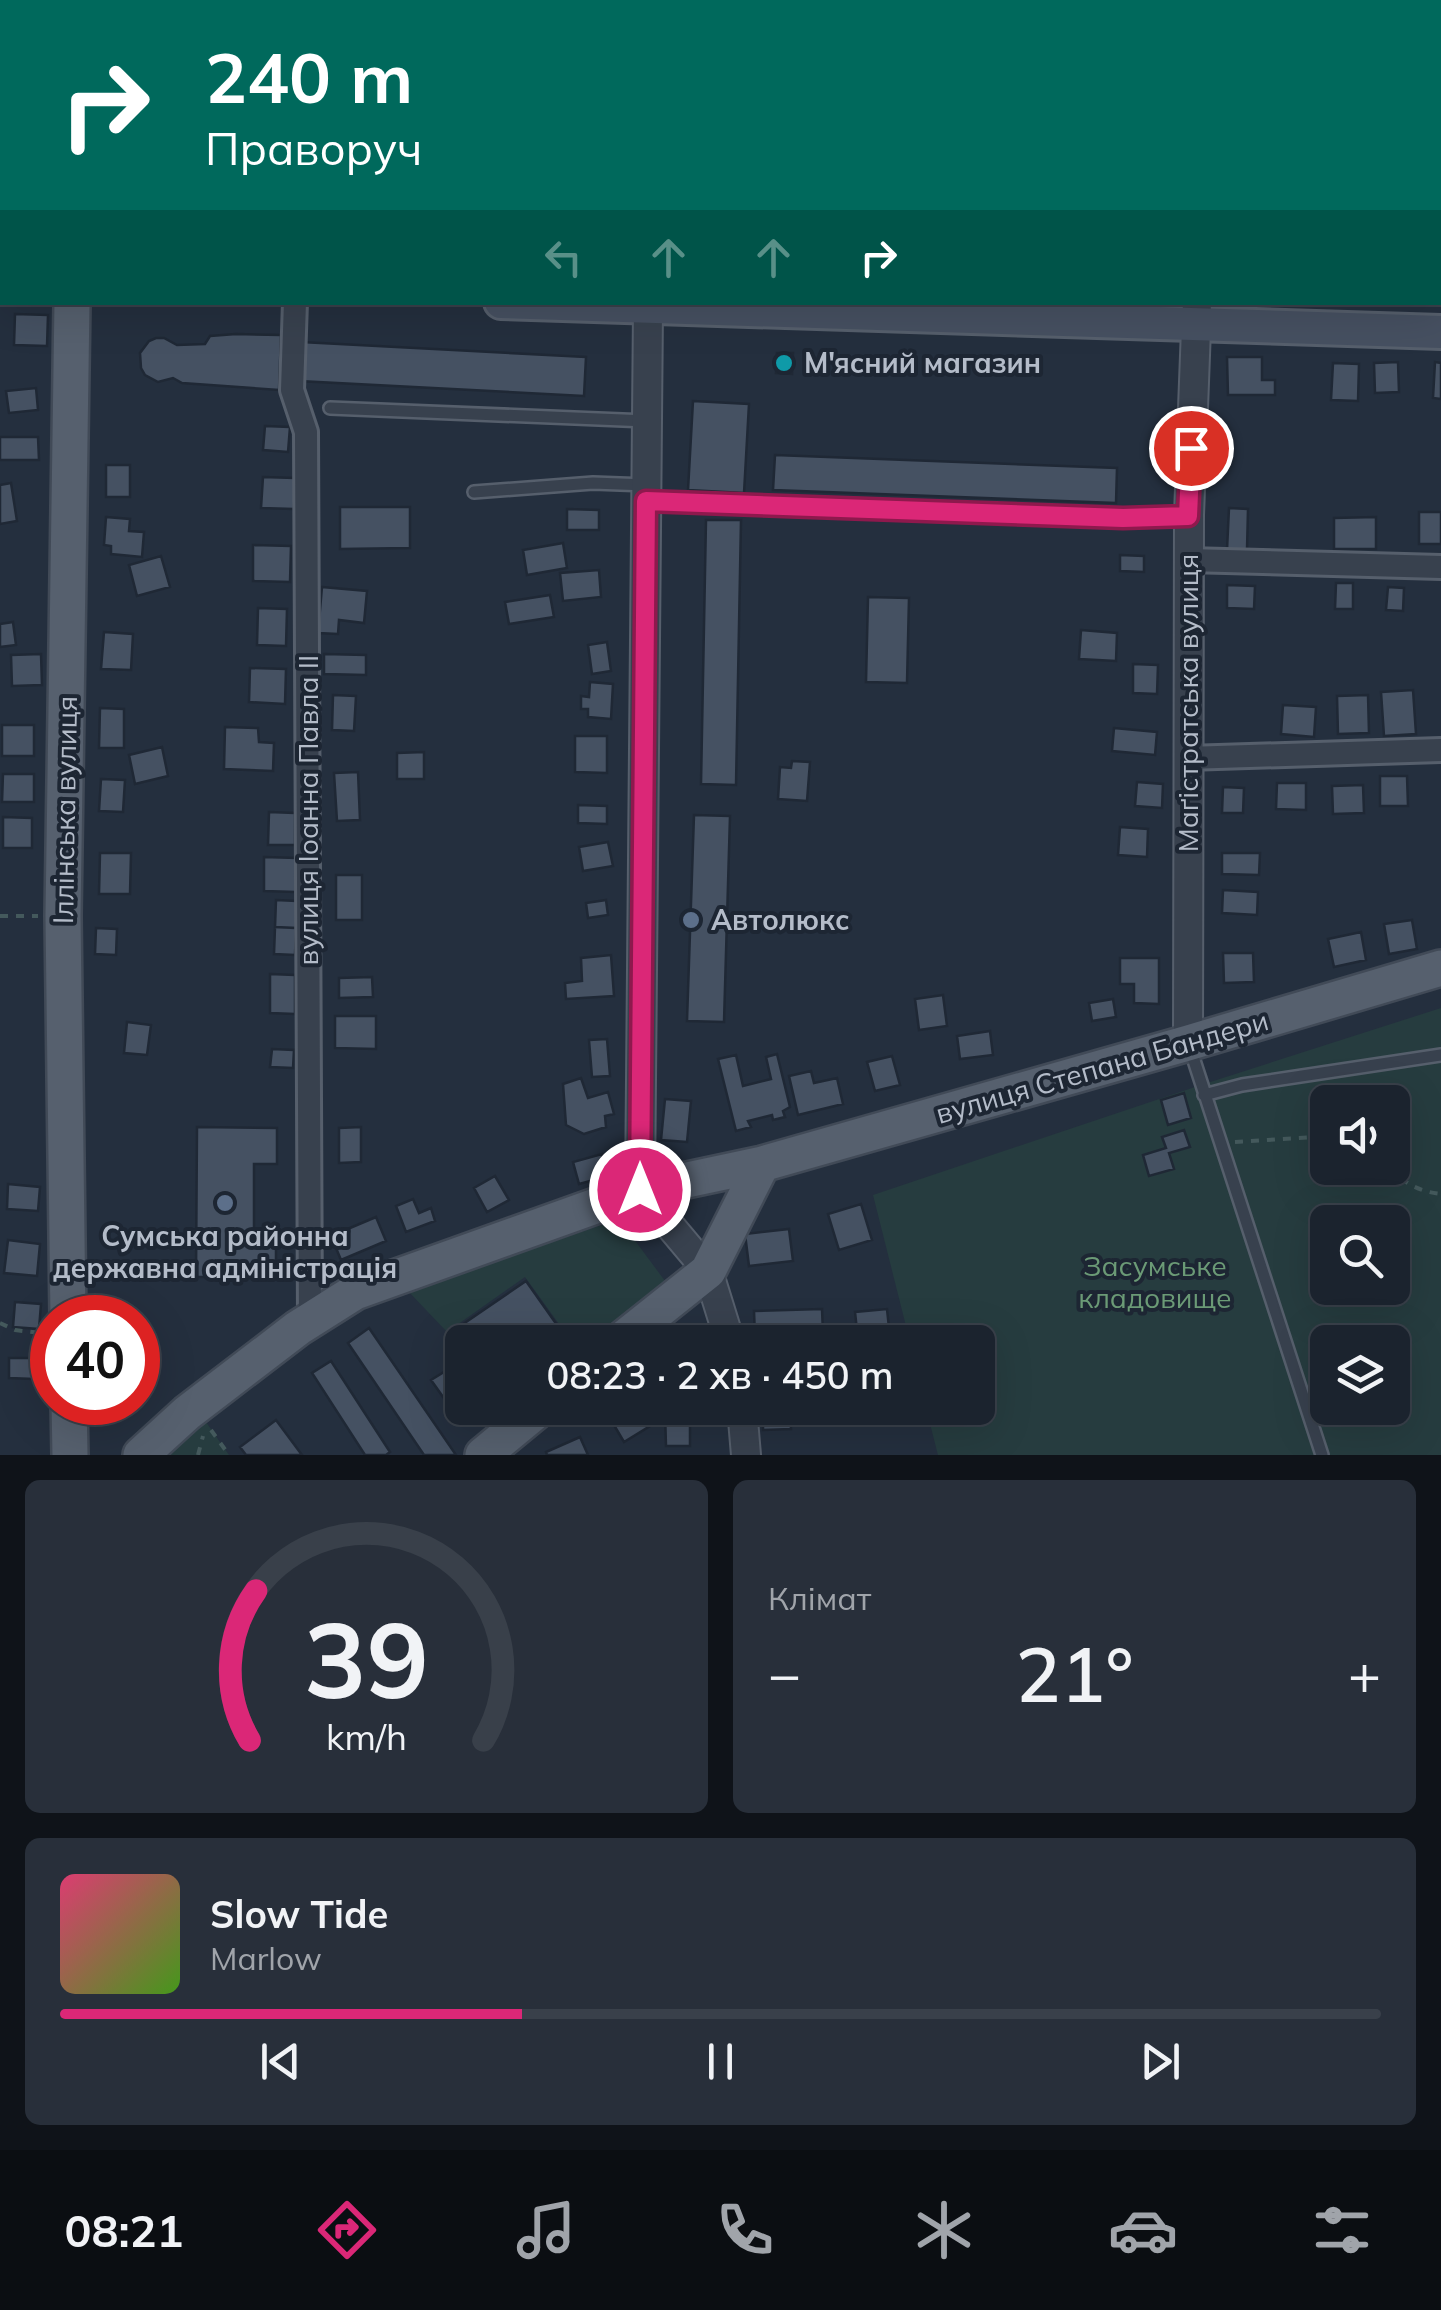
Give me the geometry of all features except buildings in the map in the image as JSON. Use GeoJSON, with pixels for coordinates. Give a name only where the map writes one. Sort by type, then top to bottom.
{"type":"FeatureCollection","features":[{"type":"Feature","properties":{"kind":"main road","name":"Іллінська вулиця"},"geometry":{"type":"LineString","coordinates":[[68,1295],[63,916],[72,305]]}},
{"type":"Feature","properties":{"kind":"main road"},"geometry":{"type":"LineString","coordinates":[[611,305],[1196,314],[1441,332]]}},
{"type":"Feature","properties":{"kind":"main road","name":"вулиця Степана Бандери"},"geometry":{"type":"LineString","coordinates":[[141,1455],[187,1413],[310,1320],[355,1292],[640,1190],[762,1164],[1441,968]]}},
{"type":"Feature","properties":{"kind":"main road"},"geometry":{"type":"LineString","coordinates":[[640,1325],[708,1271],[762,1164]]}},
{"type":"Feature","properties":{"kind":"main road"},"geometry":{"type":"LineString","coordinates":[[70,1425],[70,1455]]}},
{"type":"Feature","properties":{"kind":"main road"},"geometry":{"type":"LineString","coordinates":[[483,1455],[519,1425]]}},
{"type":"Feature","properties":{"kind":"street","name":"вулиця Іоанна Павла II"},"geometry":{"type":"LineString","coordinates":[[295,305],[292,390],[306,432],[310,1320]]}},
{"type":"Feature","properties":{"kind":"street"},"geometry":{"type":"LineString","coordinates":[[648,306],[640,1190],[708,1271],[725,1325]]}},
{"type":"Feature","properties":{"kind":"street","name":"Маґістратська вулиця"},"geometry":{"type":"LineString","coordinates":[[1188,1043],[1188,516],[1196,314]]}},
{"type":"Feature","properties":{"kind":"street"},"geometry":{"type":"LineString","coordinates":[[1188,560],[1441,566]]}},
{"type":"Feature","properties":{"kind":"street"},"geometry":{"type":"LineString","coordinates":[[1187,758],[1441,750]]}},
{"type":"Feature","properties":{"kind":"street"},"geometry":{"type":"LineString","coordinates":[[743,1425],[746,1455]]}},
{"type":"Feature","properties":{"kind":"lane"},"geometry":{"type":"LineString","coordinates":[[330,408],[647,421]]}},
{"type":"Feature","properties":{"kind":"lane"},"geometry":{"type":"LineString","coordinates":[[474,492],[593,484],[646,493],[1123,518],[1188,516]]}},
{"type":"Feature","properties":{"kind":"lane"},"geometry":{"type":"LineString","coordinates":[[1188,1043],[1322,1455]]}},
{"type":"Feature","properties":{"kind":"lane"},"geometry":{"type":"LineString","coordinates":[[1204,1096],[1242,1086],[1441,1055]]}},
{"type":"Feature","properties":{"kind":"path"},"geometry":{"type":"LineString","coordinates":[[0,916],[46,916]]}},
{"type":"Feature","properties":{"kind":"path"},"geometry":{"type":"LineString","coordinates":[[1220,1143],[1310,1137]]}},
{"type":"Feature","properties":{"kind":"path"},"geometry":{"type":"LineString","coordinates":[[1410,1184],[1441,1194]]}},
{"type":"Feature","properties":{"kind":"path"},"geometry":{"type":"LineString","coordinates":[[0,1323],[30,1332]]}},
{"type":"Feature","properties":{"kind":"path"},"geometry":{"type":"LineString","coordinates":[[198,1455],[206,1422],[229,1455]]}},
{"type":"Feature","properties":{"kind":"green space","name":"Засумське кладовище"},"geometry":{"type":"Polygon","coordinates":[[[1441,1008],[1441,1455],[938,1455],[930,1425],[995,1425],[995,1325],[906,1325],[873,1195],[1441,1008]]]}},
{"type":"Feature","properties":{"kind":"green space"},"geometry":{"type":"Polygon","coordinates":[[[619,1219],[668,1285],[621,1325],[560,1325],[525,1277],[457,1325],[445,1325],[445,1330],[408,1291],[619,1219]]]}},
{"type":"Feature","properties":{"kind":"green space"},"geometry":{"type":"Polygon","coordinates":[[[206,1422],[229,1455],[167,1455],[206,1422]]]}},
{"type":"Feature","properties":{"kind":"place","name":"М'ясний магазин"},"geometry":{"type":"Point","coordinates":[784,363]}},
{"type":"Feature","properties":{"kind":"place","name":"Автолюкс"},"geometry":{"type":"Point","coordinates":[691,920]}},
{"type":"Feature","properties":{"kind":"place","name":"Сумська районна державна адміністрація"},"geometry":{"type":"Point","coordinates":[225,1203]}},
{"type":"Feature","properties":{"kind":"route"},"geometry":{"type":"LineString","coordinates":[[640,1190],[646,501],[1123,518],[1188,516],[1191,448]]}}]}
